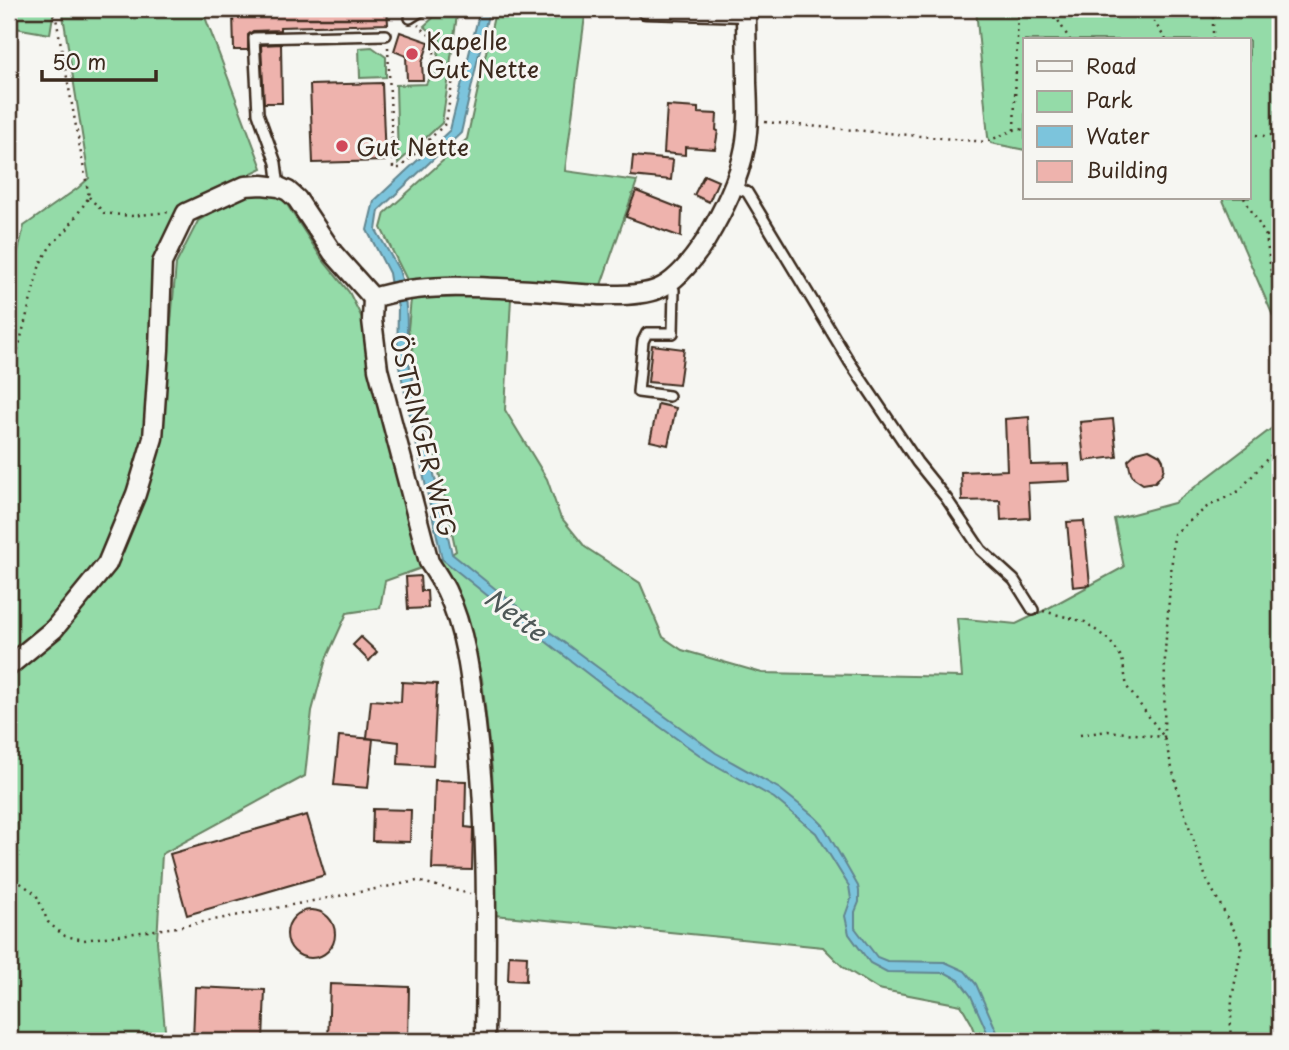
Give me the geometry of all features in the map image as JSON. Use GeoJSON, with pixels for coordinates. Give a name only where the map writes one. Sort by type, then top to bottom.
{"type":"FeatureCollection","features":[{"type":"Feature","properties":{"kind":"street"},"geometry":{"type":"LineString","coordinates":[[9,666],[54,629],[107,565],[136,494],[153,438],[162,263],[186,213],[245,186],[279,187],[297,199],[333,254],[379,296],[422,289],[487,288],[614,296],[659,289],[686,267],[720,217],[745,148],[748,121],[746,10],[646,9]]}},
{"type":"Feature","properties":{"kind":"street","name":"ÖSTRINGER WEG"},"geometry":{"type":"LineString","coordinates":[[379,296],[372,320],[378,369],[429,562],[446,590],[458,622],[471,679],[482,768],[487,898],[485,1041]]}},
{"type":"Feature","properties":{"kind":"lane"},"geometry":{"type":"LineString","coordinates":[[410,18],[424,9]]}},
{"type":"Feature","properties":{"kind":"lane"},"geometry":{"type":"LineString","coordinates":[[279,187],[276,163],[258,113],[254,38],[386,34]]}},
{"type":"Feature","properties":{"kind":"lane"},"geometry":{"type":"LineString","coordinates":[[733,187],[747,192],[849,361],[916,462],[946,498],[981,550],[1014,580],[1033,610]]}},
{"type":"Feature","properties":{"kind":"lane"},"geometry":{"type":"LineString","coordinates":[[668,282],[674,290],[673,333],[647,333],[643,341],[638,392],[669,396]]}},
{"type":"Feature","properties":{"kind":"path"},"geometry":{"type":"LineString","coordinates":[[47,9],[56,18],[89,197],[104,213],[131,216],[166,211],[186,213]]}},
{"type":"Feature","properties":{"kind":"path"},"geometry":{"type":"LineString","coordinates":[[1014,130],[1018,9]]}},
{"type":"Feature","properties":{"kind":"path"},"geometry":{"type":"LineString","coordinates":[[1051,9],[1069,38]]}},
{"type":"Feature","properties":{"kind":"path"},"geometry":{"type":"LineString","coordinates":[[1146,9],[1165,38]]}},
{"type":"Feature","properties":{"kind":"path"},"geometry":{"type":"LineString","coordinates":[[1213,9],[1213,38]]}},
{"type":"Feature","properties":{"kind":"path"},"geometry":{"type":"LineString","coordinates":[[386,34],[390,54],[393,168],[400,168],[446,123],[454,72],[433,68],[435,40],[410,18]]}},
{"type":"Feature","properties":{"kind":"path"},"geometry":{"type":"LineString","coordinates":[[748,121],[986,142],[1014,130],[1023,130]]}},
{"type":"Feature","properties":{"kind":"path"},"geometry":{"type":"LineString","coordinates":[[1250,134],[1280,134]]}},
{"type":"Feature","properties":{"kind":"path"},"geometry":{"type":"LineString","coordinates":[[9,384],[40,264],[51,245],[66,230],[89,197]]}},
{"type":"Feature","properties":{"kind":"path"},"geometry":{"type":"LineString","coordinates":[[1245,200],[1266,236],[1272,278],[1280,296]]}},
{"type":"Feature","properties":{"kind":"path"},"geometry":{"type":"LineString","coordinates":[[1266,236],[1280,235]]}},
{"type":"Feature","properties":{"kind":"path"},"geometry":{"type":"LineString","coordinates":[[1230,1041],[1232,998],[1242,945],[1206,878],[1180,799],[1164,737],[1165,651],[1174,534],[1207,508],[1239,491],[1280,447]]}},
{"type":"Feature","properties":{"kind":"path"},"geometry":{"type":"LineString","coordinates":[[1033,610],[1084,622],[1109,640],[1122,658],[1127,687],[1164,737]]}},
{"type":"Feature","properties":{"kind":"path"},"geometry":{"type":"LineString","coordinates":[[1080,735],[1108,731],[1164,737]]}},
{"type":"Feature","properties":{"kind":"path"},"geometry":{"type":"LineString","coordinates":[[9,875],[36,894],[48,922],[57,930],[65,936],[85,940],[177,928],[417,881],[487,898]]}},
{"type":"Feature","properties":{"kind":"green space"},"geometry":{"type":"Polygon","coordinates":[[[9,9],[54,9],[50,34],[9,27],[9,9]]]}},
{"type":"Feature","properties":{"kind":"green space"},"geometry":{"type":"Polygon","coordinates":[[[62,9],[202,9],[262,168],[180,208],[153,260],[145,436],[129,492],[100,563],[48,625],[9,657],[9,290],[24,226],[89,178],[62,9]]]}},
{"type":"Feature","properties":{"kind":"green space"},"geometry":{"type":"Polygon","coordinates":[[[976,9],[1280,9],[1280,332],[1223,200],[1250,200],[1250,38],[1023,38],[1023,150],[991,143],[988,137],[976,9]]]}},
{"type":"Feature","properties":{"kind":"green space"},"geometry":{"type":"Polygon","coordinates":[[[457,15],[450,65],[437,63],[440,39],[424,26],[434,17],[457,15]]]}},
{"type":"Feature","properties":{"kind":"green space"},"geometry":{"type":"Polygon","coordinates":[[[494,16],[585,16],[565,171],[637,181],[601,285],[490,280],[407,280],[381,228],[385,213],[467,139],[494,16]]]}},
{"type":"Feature","properties":{"kind":"green space"},"geometry":{"type":"Polygon","coordinates":[[[372,47],[386,57],[386,77],[360,78],[359,48],[372,47]]]}},
{"type":"Feature","properties":{"kind":"green space"},"geometry":{"type":"Polygon","coordinates":[[[432,72],[449,76],[442,123],[398,163],[396,85],[426,84],[432,72]]]}},
{"type":"Feature","properties":{"kind":"green space"},"geometry":{"type":"Polygon","coordinates":[[[260,194],[284,200],[322,259],[349,292],[363,320],[424,567],[385,581],[380,608],[347,613],[326,659],[312,711],[305,776],[162,854],[157,941],[166,1041],[9,1041],[9,676],[62,632],[161,441],[176,264],[198,221],[242,195],[260,194]]]}},
{"type":"Feature","properties":{"kind":"green space"},"geometry":{"type":"Polygon","coordinates":[[[487,296],[511,298],[505,410],[547,479],[560,516],[585,547],[640,583],[663,637],[682,650],[762,673],[962,677],[957,618],[1016,624],[1124,567],[1114,519],[1174,503],[1280,422],[1280,1041],[979,1041],[961,1005],[878,989],[843,967],[823,947],[494,915],[496,853],[492,770],[482,679],[467,618],[433,561],[456,551],[408,329],[411,299],[487,296]]]}},
{"type":"Feature","properties":{"kind":"water"},"geometry":{"type":"Polygon","coordinates":[[[480,10],[489,10],[461,133],[379,210],[376,230],[399,270],[403,283],[391,286],[389,273],[367,230],[374,201],[450,130],[480,10]]]}},
{"type":"Feature","properties":{"kind":"water","name":"Nette"},"geometry":{"type":"Polygon","coordinates":[[[404,296],[407,354],[452,554],[543,627],[634,694],[716,753],[780,789],[815,817],[823,825],[858,886],[859,902],[855,912],[855,928],[877,957],[887,961],[945,962],[965,971],[976,984],[1001,1041],[991,1041],[971,996],[959,980],[946,973],[887,972],[870,963],[849,934],[845,916],[851,899],[849,886],[816,833],[774,798],[708,761],[614,694],[442,559],[397,357],[398,307],[395,297],[404,296]]]}},
{"type":"Feature","properties":{"kind":"building"},"geometry":{"type":"Polygon","coordinates":[[[264,9],[387,9],[388,24],[280,27],[280,30],[253,31],[248,35],[248,50],[234,50],[233,13],[264,12],[264,9]]]}},
{"type":"Feature","properties":{"kind":"building","name":"Kapelle Gut Nette"},"geometry":{"type":"Polygon","coordinates":[[[400,32],[429,42],[422,63],[423,80],[407,80],[406,56],[394,51],[400,32]]]}},
{"type":"Feature","properties":{"kind":"building"},"geometry":{"type":"Polygon","coordinates":[[[281,44],[282,103],[264,103],[261,45],[281,44]]]}},
{"type":"Feature","properties":{"kind":"building"},"geometry":{"type":"Polygon","coordinates":[[[382,83],[385,161],[313,163],[310,85],[382,83]]]}},
{"type":"Feature","properties":{"kind":"building"},"geometry":{"type":"Polygon","coordinates":[[[667,106],[698,108],[698,113],[717,114],[715,149],[685,147],[685,155],[664,153],[667,106]]]}},
{"type":"Feature","properties":{"kind":"building"},"geometry":{"type":"Polygon","coordinates":[[[633,156],[673,160],[671,180],[631,176],[633,156]]]}},
{"type":"Feature","properties":{"kind":"building"},"geometry":{"type":"Polygon","coordinates":[[[704,175],[718,181],[709,202],[694,195],[704,175]]]}},
{"type":"Feature","properties":{"kind":"building"},"geometry":{"type":"Polygon","coordinates":[[[636,191],[682,209],[681,237],[626,217],[636,191]]]}},
{"type":"Feature","properties":{"kind":"building"},"geometry":{"type":"Polygon","coordinates":[[[652,345],[684,349],[679,385],[648,382],[652,345]]]}},
{"type":"Feature","properties":{"kind":"building"},"geometry":{"type":"Polygon","coordinates":[[[658,404],[676,408],[668,445],[650,441],[658,404]]]}},
{"type":"Feature","properties":{"kind":"building"},"geometry":{"type":"Polygon","coordinates":[[[1029,417],[1031,465],[1069,464],[1070,481],[1028,483],[1030,518],[1001,520],[1000,500],[962,501],[961,472],[1007,470],[1005,419],[1029,417]]]}},
{"type":"Feature","properties":{"kind":"building"},"geometry":{"type":"Polygon","coordinates":[[[1113,419],[1117,457],[1084,461],[1080,422],[1113,419]]]}},
{"type":"Feature","properties":{"kind":"building"},"geometry":{"type":"Polygon","coordinates":[[[1149,449],[1160,455],[1164,468],[1155,482],[1143,484],[1134,478],[1128,460],[1137,452],[1149,449]]]}},
{"type":"Feature","properties":{"kind":"building"},"geometry":{"type":"Polygon","coordinates":[[[1084,521],[1090,585],[1073,587],[1067,522],[1084,521]]]}},
{"type":"Feature","properties":{"kind":"building"},"geometry":{"type":"Polygon","coordinates":[[[420,576],[421,591],[427,591],[428,608],[408,609],[406,577],[420,576]]]}},
{"type":"Feature","properties":{"kind":"building"},"geometry":{"type":"Polygon","coordinates":[[[361,637],[377,652],[369,661],[353,645],[361,637]]]}},
{"type":"Feature","properties":{"kind":"building"},"geometry":{"type":"Polygon","coordinates":[[[402,682],[437,684],[433,766],[398,764],[399,742],[367,738],[371,700],[401,702],[402,682]]]}},
{"type":"Feature","properties":{"kind":"building"},"geometry":{"type":"Polygon","coordinates":[[[339,736],[373,739],[368,788],[334,785],[339,736]]]}},
{"type":"Feature","properties":{"kind":"building"},"geometry":{"type":"Polygon","coordinates":[[[435,780],[466,781],[465,827],[473,828],[472,870],[432,869],[435,780]]]}},
{"type":"Feature","properties":{"kind":"building"},"geometry":{"type":"Polygon","coordinates":[[[373,809],[411,810],[410,842],[372,841],[373,809]]]}},
{"type":"Feature","properties":{"kind":"building"},"geometry":{"type":"Polygon","coordinates":[[[307,815],[325,875],[187,915],[170,854],[307,815]]]}},
{"type":"Feature","properties":{"kind":"building"},"geometry":{"type":"Polygon","coordinates":[[[311,910],[328,917],[335,934],[328,951],[311,958],[294,951],[287,934],[294,917],[311,910]]]}},
{"type":"Feature","properties":{"kind":"building"},"geometry":{"type":"Polygon","coordinates":[[[509,955],[527,956],[526,981],[508,980],[509,955]]]}},
{"type":"Feature","properties":{"kind":"building"},"geometry":{"type":"Polygon","coordinates":[[[330,984],[409,987],[408,1041],[328,1041],[330,984]]]}},
{"type":"Feature","properties":{"kind":"building"},"geometry":{"type":"Polygon","coordinates":[[[195,987],[265,990],[263,1041],[193,1041],[195,987]]]}},
{"type":"Feature","properties":{"kind":"place","name":"Kapelle Gut Nette"},"geometry":{"type":"Point","coordinates":[412,54]}},
{"type":"Feature","properties":{"kind":"place","name":"Gut Nette"},"geometry":{"type":"Point","coordinates":[342,146]}}]}
